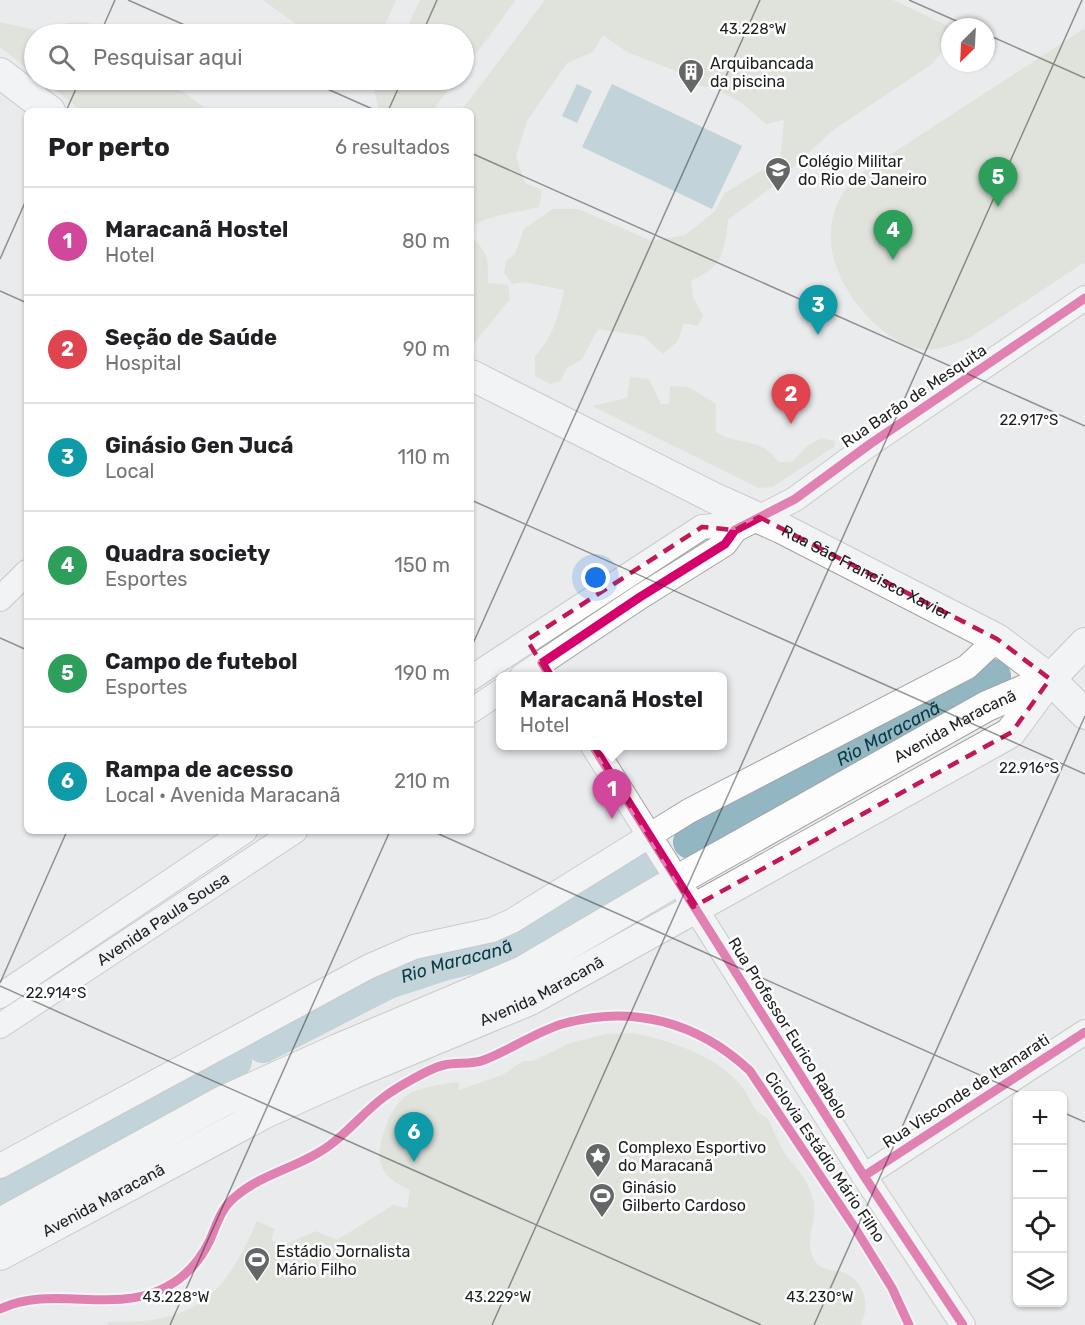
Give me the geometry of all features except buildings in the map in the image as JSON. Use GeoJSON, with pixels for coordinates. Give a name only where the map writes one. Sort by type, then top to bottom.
{"type":"FeatureCollection","features":[{"type":"Feature","properties":{"kind":"main road"},"geometry":{"type":"LineString","coordinates":[[0,73],[46,108]]}},
{"type":"Feature","properties":{"kind":"main road","name":"Rua São Francisco Xavier"},"geometry":{"type":"LineString","coordinates":[[474,377],[712,497],[747,524],[998,639],[1050,679],[1085,714]]}},
{"type":"Feature","properties":{"kind":"main road","name":"Avenida Maracanã"},"geometry":{"type":"LineString","coordinates":[[0,1256],[265,1113],[530,1000],[1012,732],[1050,679],[1085,643]]}},
{"type":"Feature","properties":{"kind":"main road","name":"Avenida Maracanã"},"geometry":{"type":"LineString","coordinates":[[0,1224],[224,1101],[339,1048],[523,971],[676,881],[987,706],[1050,679]]}},
{"type":"Feature","properties":{"kind":"street","name":"Rua Barão de Mesquita"},"geometry":{"type":"LineString","coordinates":[[747,524],[795,499],[870,444],[1085,298]]}},
{"type":"Feature","properties":{"kind":"street"},"geometry":{"type":"LineString","coordinates":[[527,640],[546,670],[702,527],[747,524]]}},
{"type":"Feature","properties":{"kind":"street"},"geometry":{"type":"LineString","coordinates":[[0,599],[24,579]]}},
{"type":"Feature","properties":{"kind":"street"},"geometry":{"type":"LineString","coordinates":[[474,676],[527,640],[637,585]]}},
{"type":"Feature","properties":{"kind":"street"},"geometry":{"type":"LineString","coordinates":[[0,1166],[368,967],[414,947],[492,930],[512,921],[688,812],[967,667],[998,639]]}},
{"type":"Feature","properties":{"kind":"street"},"geometry":{"type":"LineString","coordinates":[[474,709],[496,694]]}},
{"type":"Feature","properties":{"kind":"street","name":"Rua Professor Eurico Rabelo"},"geometry":{"type":"LineString","coordinates":[[594,750],[864,1176],[963,1325]]}},
{"type":"Feature","properties":{"kind":"street","name":"Avenida Paula Sousa"},"geometry":{"type":"LineString","coordinates":[[8,990],[241,834]]}},
{"type":"Feature","properties":{"kind":"street","name":"Avenida Paula Sousa"},"geometry":{"type":"LineString","coordinates":[[0,1026],[287,834]]}},
{"type":"Feature","properties":{"kind":"street"},"geometry":{"type":"LineString","coordinates":[[8,990],[30,1006]]}},
{"type":"Feature","properties":{"kind":"street","name":"Rua Visconde de Itamarati"},"geometry":{"type":"LineString","coordinates":[[864,1176],[1085,1032]]}},
{"type":"Feature","properties":{"kind":"highlighted area"},"geometry":{"type":"Polygon","coordinates":[[[759,517],[997,639],[1050,679],[1012,732],[693,907],[527,640],[702,527],[735,530],[759,517]]]}},
{"type":"Feature","properties":{"kind":"green space"},"geometry":{"type":"Polygon","coordinates":[[[263,0],[396,0],[385,24],[296,24],[263,0]]]}},
{"type":"Feature","properties":{"kind":"green space"},"geometry":{"type":"Polygon","coordinates":[[[420,0],[516,0],[474,57],[474,24],[409,24],[420,0]]]}},
{"type":"Feature","properties":{"kind":"green space"},"geometry":{"type":"Polygon","coordinates":[[[545,0],[893,0],[941,23],[941,53],[932,64],[832,131],[772,187],[728,220],[720,258],[710,270],[691,281],[693,297],[703,315],[698,326],[684,323],[678,341],[663,354],[643,336],[598,329],[582,359],[567,368],[560,381],[550,384],[535,376],[535,356],[546,342],[554,326],[564,290],[525,282],[512,284],[504,273],[506,261],[515,254],[524,229],[553,209],[578,209],[652,241],[685,235],[715,211],[725,193],[780,159],[784,120],[766,124],[742,103],[714,88],[689,84],[676,71],[627,52],[603,35],[593,52],[567,63],[527,121],[516,157],[525,183],[542,190],[539,207],[497,216],[474,226],[474,108],[463,108],[545,0]]]}},
{"type":"Feature","properties":{"kind":"green space"},"geometry":{"type":"Polygon","coordinates":[[[0,22],[24,28],[24,66],[0,47],[0,22]]]}},
{"type":"Feature","properties":{"kind":"green space"},"geometry":{"type":"Polygon","coordinates":[[[87,22],[90,24],[65,24],[67,23],[87,22]]]}},
{"type":"Feature","properties":{"kind":"green space"},"geometry":{"type":"Polygon","coordinates":[[[1085,28],[1085,262],[965,340],[931,350],[918,349],[898,341],[876,325],[857,304],[837,269],[832,250],[831,231],[834,212],[842,194],[856,177],[1085,28]]]}},
{"type":"Feature","properties":{"kind":"green space"},"geometry":{"type":"Polygon","coordinates":[[[55,90],[181,90],[205,108],[78,108],[55,90]]]}},
{"type":"Feature","properties":{"kind":"green space"},"geometry":{"type":"Polygon","coordinates":[[[374,90],[448,90],[434,108],[378,108],[374,90]]]}},
{"type":"Feature","properties":{"kind":"green space"},"geometry":{"type":"Polygon","coordinates":[[[474,240],[486,257],[488,283],[508,285],[510,299],[474,343],[474,240]]]}},
{"type":"Feature","properties":{"kind":"green space"},"geometry":{"type":"Polygon","coordinates":[[[630,377],[649,379],[661,404],[669,404],[670,386],[689,387],[716,404],[716,432],[725,437],[765,448],[778,462],[792,462],[806,447],[821,438],[835,441],[834,447],[772,487],[759,488],[592,406],[627,398],[630,377]]]}},
{"type":"Feature","properties":{"kind":"green space","name":"Complexo Esportivo do Maracanã"},"geometry":{"type":"Polygon","coordinates":[[[633,1033],[690,1050],[716,1064],[739,1083],[756,1110],[767,1118],[787,1157],[804,1178],[813,1199],[814,1215],[810,1246],[815,1261],[826,1269],[847,1274],[862,1290],[865,1311],[860,1325],[107,1325],[108,1322],[163,1318],[184,1311],[202,1301],[232,1270],[257,1221],[275,1229],[271,1240],[284,1245],[316,1231],[337,1240],[393,1205],[407,1208],[410,1190],[399,1185],[385,1172],[381,1165],[380,1148],[390,1117],[407,1095],[425,1088],[458,1082],[459,1090],[502,1075],[523,1061],[533,1061],[568,1044],[605,1034],[633,1033]]]}},
{"type":"Feature","properties":{"kind":"water"},"geometry":{"type":"Polygon","coordinates":[[[577,84],[592,91],[577,123],[562,116],[577,84]]]}},
{"type":"Feature","properties":{"kind":"water"},"geometry":{"type":"Polygon","coordinates":[[[612,84],[742,146],[712,209],[582,147],[612,84]]]}},
{"type":"Feature","properties":{"kind":"waterway","name":"Rio Maracanã"},"geometry":{"type":"LineString","coordinates":[[690,842],[994,676]]}},
{"type":"Feature","properties":{"kind":"waterway","name":"Rio Maracanã"},"geometry":{"type":"LineString","coordinates":[[263,1046],[388,982],[443,964],[503,949],[643,869]]}},
{"type":"Feature","properties":{"kind":"waterway","name":"Rio Maracanã"},"geometry":{"type":"LineString","coordinates":[[0,1190],[235,1061]]}},
{"type":"Feature","properties":{"kind":"cycle path"},"geometry":{"type":"LineString","coordinates":[[548,672],[542,663],[640,597],[725,544],[735,530],[795,499],[870,444],[1085,298]]}},
{"type":"Feature","properties":{"kind":"cycle path","name":"Ciclovia Estádio Mário Filho"},"geometry":{"type":"LineString","coordinates":[[596,750],[864,1176],[963,1325]]}},
{"type":"Feature","properties":{"kind":"cycle path","name":"Ciclovia Estádio Mário Filho"},"geometry":{"type":"LineString","coordinates":[[0,1309],[19,1302],[39,1299],[121,1299],[160,1290],[176,1281],[196,1262],[206,1248],[230,1201],[257,1182],[319,1153],[389,1093],[430,1070],[444,1065],[484,1060],[562,1024],[588,1018],[614,1016],[639,1017],[686,1029],[709,1040],[750,1071],[855,1228],[892,1288],[909,1325]]}},
{"type":"Feature","properties":{"kind":"cycle path"},"geometry":{"type":"LineString","coordinates":[[864,1176],[1085,1032]]}},
{"type":"Feature","properties":{"kind":"place","name":"Arquibancada da piscina"},"geometry":{"type":"Point","coordinates":[691,95]}},
{"type":"Feature","properties":{"kind":"place","name":"Colégio Militar do Rio de Janeiro"},"geometry":{"type":"Point","coordinates":[778,193]}},
{"type":"Feature","properties":{"kind":"place","name":"Campo de futebol"},"geometry":{"type":"Point","coordinates":[998,207]}},
{"type":"Feature","properties":{"kind":"place","name":"Quadra society"},"geometry":{"type":"Point","coordinates":[893,260]}},
{"type":"Feature","properties":{"kind":"place","name":"Ginásio Gen Jucá"},"geometry":{"type":"Point","coordinates":[818,335]}},
{"type":"Feature","properties":{"kind":"place","name":"Seção de Saúde"},"geometry":{"type":"Point","coordinates":[791,424]}},
{"type":"Feature","properties":{"kind":"place","name":"Maracanã Hostel"},"geometry":{"type":"Point","coordinates":[612,819]}},
{"type":"Feature","properties":{"kind":"place","name":"Rampa de acesso"},"geometry":{"type":"Point","coordinates":[414,1162]}},
{"type":"Feature","properties":{"kind":"place","name":"Complexo Esportivo do Maracanã"},"geometry":{"type":"Point","coordinates":[598,1179]}},
{"type":"Feature","properties":{"kind":"place","name":"Ginásio Gilberto Cardoso"},"geometry":{"type":"Point","coordinates":[602,1219]}},
{"type":"Feature","properties":{"kind":"place","name":"Estádio Jornalista Mário Filho"},"geometry":{"type":"Point","coordinates":[257,1283]}}]}
